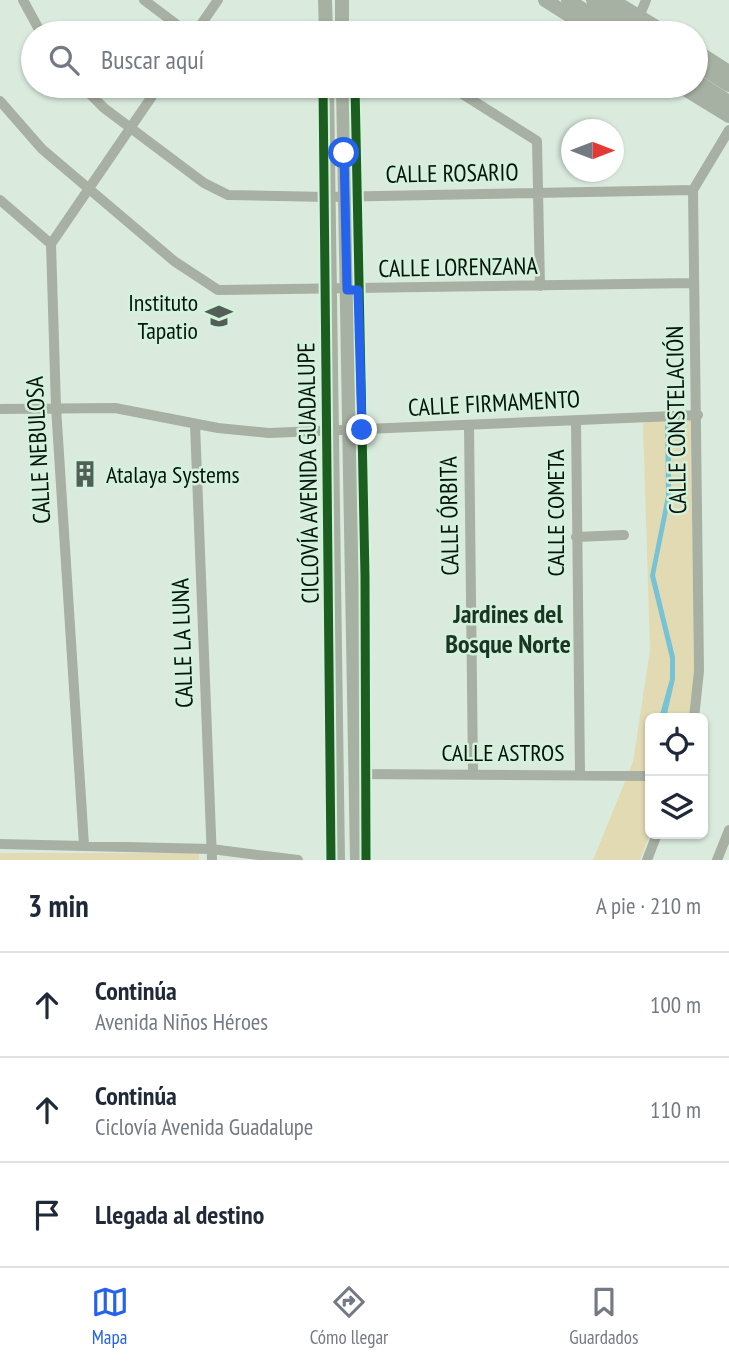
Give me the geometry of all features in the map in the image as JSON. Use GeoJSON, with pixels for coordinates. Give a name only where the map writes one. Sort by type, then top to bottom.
{"type":"FeatureCollection","features":[{"type":"Feature","properties":{"kind":"main road"},"geometry":{"type":"LineString","coordinates":[[325,0],[326,21]]}},
{"type":"Feature","properties":{"kind":"main road"},"geometry":{"type":"LineString","coordinates":[[342,0],[342,21]]}},
{"type":"Feature","properties":{"kind":"main road"},"geometry":{"type":"LineString","coordinates":[[544,0],[578,21]]}},
{"type":"Feature","properties":{"kind":"main road"},"geometry":{"type":"LineString","coordinates":[[568,0],[601,21]]}},
{"type":"Feature","properties":{"kind":"main road"},"geometry":{"type":"LineString","coordinates":[[593,0],[636,21]]}},
{"type":"Feature","properties":{"kind":"main road"},"geometry":{"type":"LineString","coordinates":[[612,0],[644,21]]}},
{"type":"Feature","properties":{"kind":"main road"},"geometry":{"type":"LineString","coordinates":[[708,59],[729,72]]}},
{"type":"Feature","properties":{"kind":"main road"},"geometry":{"type":"LineString","coordinates":[[708,77],[729,85]]}},
{"type":"Feature","properties":{"kind":"main road"},"geometry":{"type":"LineString","coordinates":[[708,83],[729,102]]}},
{"type":"Feature","properties":{"kind":"main road"},"geometry":{"type":"LineString","coordinates":[[327,98],[338,860]]}},
{"type":"Feature","properties":{"kind":"main road"},"geometry":{"type":"LineString","coordinates":[[343,98],[357,860]]}},
{"type":"Feature","properties":{"kind":"main road"},"geometry":{"type":"LineString","coordinates":[[700,98],[729,116]]}},
{"type":"Feature","properties":{"kind":"street"},"geometry":{"type":"LineString","coordinates":[[23,0],[34,21]]}},
{"type":"Feature","properties":{"kind":"street"},"geometry":{"type":"LineString","coordinates":[[144,0],[172,21]]}},
{"type":"Feature","properties":{"kind":"street"},"geometry":{"type":"LineString","coordinates":[[203,21],[218,0]]}},
{"type":"Feature","properties":{"kind":"street"},"geometry":{"type":"LineString","coordinates":[[639,17],[646,0]]}},
{"type":"Feature","properties":{"kind":"street","name":"CALLE ROSARIO"},"geometry":{"type":"LineString","coordinates":[[96,98],[130,128],[204,183],[228,195],[327,197],[693,190]]}},
{"type":"Feature","properties":{"kind":"street"},"geometry":{"type":"LineString","coordinates":[[0,200],[51,244],[151,98]]}},
{"type":"Feature","properties":{"kind":"street"},"geometry":{"type":"LineString","coordinates":[[469,98],[537,141],[540,286]]}},
{"type":"Feature","properties":{"kind":"street","name":"CALLE LORENZANA"},"geometry":{"type":"LineString","coordinates":[[0,101],[42,149],[188,272],[218,290],[694,283]]}},
{"type":"Feature","properties":{"kind":"street"},"geometry":{"type":"LineString","coordinates":[[693,190],[729,130]]}},
{"type":"Feature","properties":{"kind":"street","name":"CALLE CONSTELACIÓN"},"geometry":{"type":"LineString","coordinates":[[693,190],[698,415],[699,671],[695,713]]}},
{"type":"Feature","properties":{"kind":"street","name":"CALLE NEBULOSA"},"geometry":{"type":"LineString","coordinates":[[51,244],[56,407],[84,845]]}},
{"type":"Feature","properties":{"kind":"street","name":"CALLE FIRMAMENTO"},"geometry":{"type":"LineString","coordinates":[[0,409],[115,408],[253,432],[469,426],[698,415]]}},
{"type":"Feature","properties":{"kind":"street","name":"CALLE COMETA"},"geometry":{"type":"LineString","coordinates":[[576,421],[580,774]]}},
{"type":"Feature","properties":{"kind":"street","name":"CALLE LA LUNA"},"geometry":{"type":"LineString","coordinates":[[195,424],[212,854]]}},
{"type":"Feature","properties":{"kind":"street","name":"CALLE ÓRBITA"},"geometry":{"type":"LineString","coordinates":[[469,426],[474,773]]}},
{"type":"Feature","properties":{"kind":"street"},"geometry":{"type":"LineString","coordinates":[[576,537],[624,535]]}},
{"type":"Feature","properties":{"kind":"street","name":"CALLE ASTROS"},"geometry":{"type":"LineString","coordinates":[[355,774],[645,776]]}},
{"type":"Feature","properties":{"kind":"street"},"geometry":{"type":"LineString","coordinates":[[717,860],[729,830]]}},
{"type":"Feature","properties":{"kind":"street"},"geometry":{"type":"LineString","coordinates":[[647,860],[655,839]]}},
{"type":"Feature","properties":{"kind":"street"},"geometry":{"type":"LineString","coordinates":[[0,844],[84,845],[298,860]]}},
{"type":"Feature","properties":{"kind":"shaded area"},"geometry":{"type":"Polygon","coordinates":[[[691,415],[694,679],[691,713],[645,713],[645,839],[648,839],[640,860],[593,860],[633,762],[650,650],[643,423],[691,415]]]}},
{"type":"Feature","properties":{"kind":"shaded area"},"geometry":{"type":"Polygon","coordinates":[[[0,853],[199,853],[199,860],[0,860],[0,853]]]}},
{"type":"Feature","properties":{"kind":"water"},"geometry":{"type":"Polygon","coordinates":[[[671,421],[671,496],[655,575],[675,657],[675,679],[667,713],[660,713],[670,679],[670,658],[650,576],[666,496],[665,422],[671,421]]]}},
{"type":"Feature","properties":{"kind":"cycle path","name":"CICLOVÍA AVENIDA GUADALUPE"},"geometry":{"type":"LineString","coordinates":[[323,98],[331,860]]}},
{"type":"Feature","properties":{"kind":"cycle path"},"geometry":{"type":"LineString","coordinates":[[355,98],[365,576],[366,860]]}},
{"type":"Feature","properties":{"kind":"place","name":"Instituto Tapatio"},"geometry":{"type":"Point","coordinates":[219,316]}},
{"type":"Feature","properties":{"kind":"place","name":"Atalaya Systems"},"geometry":{"type":"Point","coordinates":[85,474]}},
{"type":"Feature","properties":{"kind":"district","name":"Jardines del Bosque Norte"},"geometry":{"type":"Point","coordinates":[508,628]}},
{"type":"Feature","properties":{"kind":"route"},"geometry":{"type":"LineString","coordinates":[[344,153],[347,290],[358,290],[362,430]]}}]}
